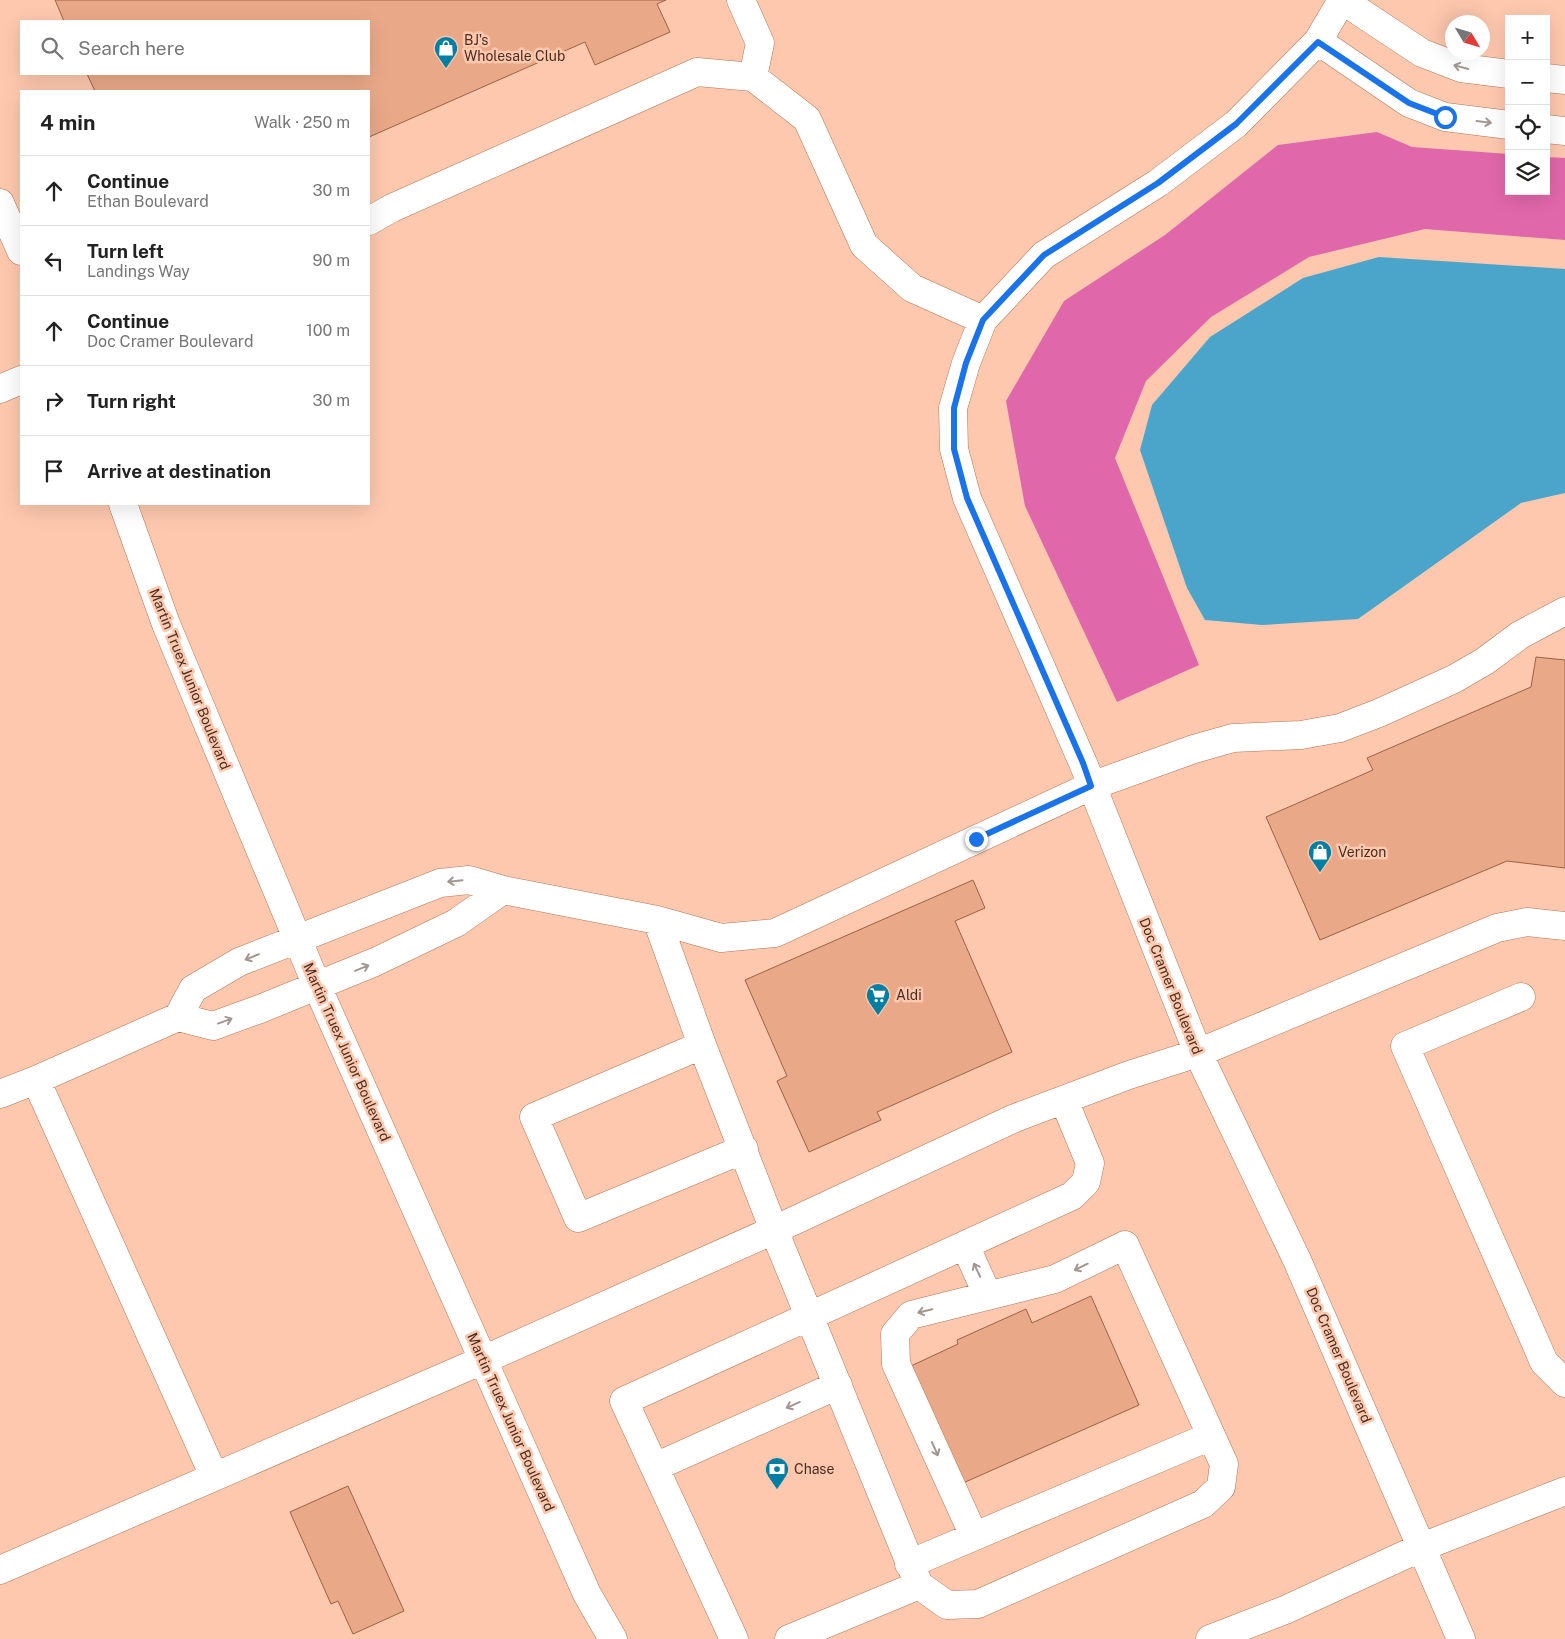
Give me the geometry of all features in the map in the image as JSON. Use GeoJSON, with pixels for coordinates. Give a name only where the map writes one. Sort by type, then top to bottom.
{"type":"FeatureCollection","features":[{"type":"Feature","properties":{"kind":"street"},"geometry":{"type":"LineString","coordinates":[[742,0],[760,43],[753,77]]}},
{"type":"Feature","properties":{"kind":"street"},"geometry":{"type":"LineString","coordinates":[[370,220],[392,208],[697,72],[753,77],[807,119],[864,245],[912,288],[983,320],[1044,255],[1158,183],[1236,124],[1318,42],[1342,0],[1422,53],[1461,68],[1505,74]]}},
{"type":"Feature","properties":{"kind":"street"},"geometry":{"type":"LineString","coordinates":[[1318,42],[1409,103],[1445,117],[1505,124]]}},
{"type":"Feature","properties":{"kind":"street"},"geometry":{"type":"LineString","coordinates":[[1550,78],[1565,80]]}},
{"type":"Feature","properties":{"kind":"street"},"geometry":{"type":"LineString","coordinates":[[1550,129],[1565,131]]}},
{"type":"Feature","properties":{"kind":"street"},"geometry":{"type":"LineString","coordinates":[[0,203],[20,249]]}},
{"type":"Feature","properties":{"kind":"street","name":"Doc Cramer Boulevard"},"geometry":{"type":"LineString","coordinates":[[983,320],[966,363],[954,408],[954,449],[967,498],[1083,763],[1198,1053],[1297,1260],[1461,1639]]}},
{"type":"Feature","properties":{"kind":"street"},"geometry":{"type":"LineString","coordinates":[[0,389],[20,380]]}},
{"type":"Feature","properties":{"kind":"street","name":"Martin Truex Junior Boulevard"},"geometry":{"type":"LineString","coordinates":[[123,505],[166,624],[317,986],[587,1594],[613,1639]]}},
{"type":"Feature","properties":{"kind":"street"},"geometry":{"type":"LineString","coordinates":[[0,1094],[178,1017],[193,989],[238,962],[440,883],[469,880],[503,890],[657,920],[721,938],[775,933],[1091,786],[1194,749],[1233,738],[1302,735],[1340,728],[1379,713],[1454,679],[1485,661],[1520,635],[1565,611]]}},
{"type":"Feature","properties":{"kind":"street"},"geometry":{"type":"LineString","coordinates":[[178,1017],[213,1026],[317,986],[375,962],[456,923],[503,890]]}},
{"type":"Feature","properties":{"kind":"street"},"geometry":{"type":"LineString","coordinates":[[657,920],[702,1045],[774,1230],[914,1574],[947,1605],[978,1604],[1203,1504],[1221,1486],[1224,1464],[1125,1245],[1055,1280],[911,1315],[895,1334],[896,1364],[974,1536]]}},
{"type":"Feature","properties":{"kind":"street"},"geometry":{"type":"LineString","coordinates":[[0,1570],[483,1360],[774,1230],[1015,1118],[1129,1075],[1198,1053],[1497,928],[1527,922],[1565,926]]}},
{"type":"Feature","properties":{"kind":"street"},"geometry":{"type":"LineString","coordinates":[[1521,997],[1405,1046],[1544,1362],[1565,1383]]}},
{"type":"Feature","properties":{"kind":"street"},"geometry":{"type":"LineString","coordinates":[[702,1045],[534,1117],[578,1218],[744,1149]]}},
{"type":"Feature","properties":{"kind":"street"},"geometry":{"type":"LineString","coordinates":[[36,1080],[214,1476]]}},
{"type":"Feature","properties":{"kind":"street"},"geometry":{"type":"LineString","coordinates":[[734,1639],[624,1400],[1072,1196],[1086,1182],[1090,1163],[1064,1100]]}},
{"type":"Feature","properties":{"kind":"street"},"geometry":{"type":"LineString","coordinates":[[965,1245],[988,1296]]}},
{"type":"Feature","properties":{"kind":"street"},"geometry":{"type":"LineString","coordinates":[[654,1467],[838,1385]]}},
{"type":"Feature","properties":{"kind":"street"},"geometry":{"type":"LineString","coordinates":[[789,1639],[914,1574],[974,1536],[1211,1436]]}},
{"type":"Feature","properties":{"kind":"street"},"geometry":{"type":"LineString","coordinates":[[1210,1639],[1285,1610],[1422,1547],[1565,1491]]}},
{"type":"Feature","properties":{"kind":"street","name":"Martin Truex Junior Boulevard"},"geometry":{"type":"LineString","coordinates":[[587,1594],[601,1639]]}},
{"type":"Feature","properties":{"kind":"street"},"geometry":{"type":"LineString","coordinates":[[1243,1639],[1285,1610]]}},
{"type":"Feature","properties":{"kind":"shaded area"},"geometry":{"type":"Polygon","coordinates":[[[1377,132],[1412,147],[1505,154],[1505,195],[1550,195],[1550,157],[1565,158],[1565,240],[1425,229],[1309,257],[1211,317],[1146,381],[1115,458],[1199,665],[1117,702],[1025,506],[1006,401],[1064,301],[1165,235],[1278,145],[1377,132]]]}},
{"type":"Feature","properties":{"kind":"water"},"geometry":{"type":"Polygon","coordinates":[[[1379,257],[1565,269],[1565,493],[1521,503],[1358,619],[1262,625],[1205,620],[1187,588],[1140,450],[1152,405],[1210,337],[1303,278],[1379,257]]]}},
{"type":"Feature","properties":{"kind":"building","name":"BJ's Wholesale Club"},"geometry":{"type":"Polygon","coordinates":[[[55,0],[666,0],[657,4],[670,32],[595,65],[585,42],[370,137],[370,90],[95,90],[87,75],[370,75],[370,20],[64,20],[55,0]]]}},
{"type":"Feature","properties":{"kind":"building"},"geometry":{"type":"Polygon","coordinates":[[[1536,657],[1565,660],[1565,868],[1507,861],[1320,940],[1266,817],[1373,770],[1367,758],[1531,687],[1536,657]]]}},
{"type":"Feature","properties":{"kind":"building","name":"Aldi"},"geometry":{"type":"Polygon","coordinates":[[[973,880],[985,908],[955,921],[1012,1052],[877,1112],[881,1120],[809,1152],[777,1081],[787,1076],[745,980],[973,880]]]}},
{"type":"Feature","properties":{"kind":"building"},"geometry":{"type":"Polygon","coordinates":[[[1091,1296],[1139,1405],[963,1483],[911,1366],[958,1344],[957,1340],[1026,1309],[1032,1323],[1091,1296]]]}},
{"type":"Feature","properties":{"kind":"building"},"geometry":{"type":"Polygon","coordinates":[[[348,1486],[404,1611],[353,1634],[338,1601],[331,1604],[290,1512],[348,1486]]]}},
{"type":"Feature","properties":{"kind":"place","name":"BJ's Wholesale Club"},"geometry":{"type":"Point","coordinates":[446,69]}},
{"type":"Feature","properties":{"kind":"place","name":"Verizon"},"geometry":{"type":"Point","coordinates":[1320,873]}},
{"type":"Feature","properties":{"kind":"place","name":"Aldi"},"geometry":{"type":"Point","coordinates":[878,1016]}},
{"type":"Feature","properties":{"kind":"place","name":"Chase"},"geometry":{"type":"Point","coordinates":[777,1490]}},
{"type":"Feature","properties":{"kind":"route"},"geometry":{"type":"LineString","coordinates":[[976,839],[1091,786],[1083,763],[967,498],[954,449],[954,408],[966,363],[983,320],[1044,255],[1158,183],[1236,124],[1318,42],[1409,103],[1445,117]]}}]}
